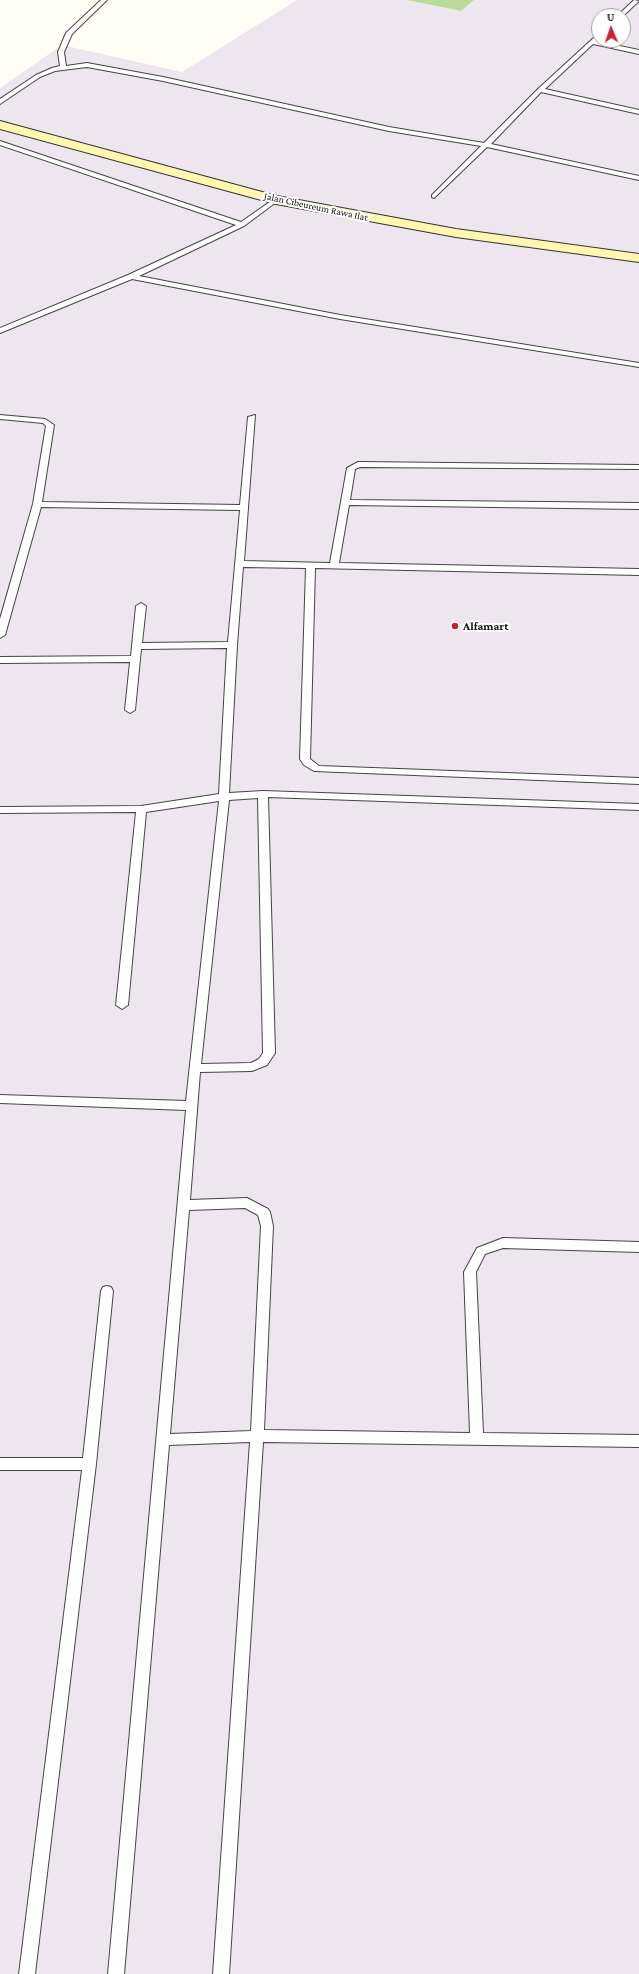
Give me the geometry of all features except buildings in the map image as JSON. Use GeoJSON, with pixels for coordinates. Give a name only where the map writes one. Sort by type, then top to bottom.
{"type":"FeatureCollection","features":[{"type":"Feature","properties":{"kind":"street","name":"Jalan Cibeureum Rawa Ilat"},"geometry":{"type":"LineString","coordinates":[[0,125],[276,200],[448,232],[639,258]]}},
{"type":"Feature","properties":{"kind":"lane"},"geometry":{"type":"LineString","coordinates":[[63,67],[61,52],[69,33],[104,0]]}},
{"type":"Feature","properties":{"kind":"lane"},"geometry":{"type":"LineString","coordinates":[[628,8],[637,0]]}},
{"type":"Feature","properties":{"kind":"lane"},"geometry":{"type":"LineString","coordinates":[[434,196],[540,90],[591,43]]}},
{"type":"Feature","properties":{"kind":"lane"},"geometry":{"type":"LineString","coordinates":[[620,48],[639,52]]}},
{"type":"Feature","properties":{"kind":"lane"},"geometry":{"type":"LineString","coordinates":[[0,102],[38,76],[63,67],[87,65],[107,68],[389,129],[486,145],[639,178]]}},
{"type":"Feature","properties":{"kind":"lane"},"geometry":{"type":"LineString","coordinates":[[540,90],[639,112]]}},
{"type":"Feature","properties":{"kind":"lane"},"geometry":{"type":"LineString","coordinates":[[0,143],[242,225]]}},
{"type":"Feature","properties":{"kind":"lane"},"geometry":{"type":"LineString","coordinates":[[0,331],[131,277],[242,225],[276,200]]}},
{"type":"Feature","properties":{"kind":"lane"},"geometry":{"type":"LineString","coordinates":[[131,277],[340,317],[639,365]]}},
{"type":"Feature","properties":{"kind":"lane"},"geometry":{"type":"LineString","coordinates":[[0,417],[45,421],[50,425],[37,504],[0,635]]}},
{"type":"Feature","properties":{"kind":"lane"},"geometry":{"type":"LineString","coordinates":[[116,1974],[195,1068],[224,797],[232,645],[252,417]]}},
{"type":"Feature","properties":{"kind":"lane"},"geometry":{"type":"LineString","coordinates":[[334,566],[351,468],[358,464],[639,467]]}},
{"type":"Feature","properties":{"kind":"lane"},"geometry":{"type":"LineString","coordinates":[[346,502],[639,506]]}},
{"type":"Feature","properties":{"kind":"lane"},"geometry":{"type":"LineString","coordinates":[[37,504],[244,508]]}},
{"type":"Feature","properties":{"kind":"lane"},"geometry":{"type":"LineString","coordinates":[[239,564],[639,572]]}},
{"type":"Feature","properties":{"kind":"lane"},"geometry":{"type":"LineString","coordinates":[[311,565],[305,759],[317,769],[639,781]]}},
{"type":"Feature","properties":{"kind":"lane"},"geometry":{"type":"LineString","coordinates":[[130,710],[141,606]]}},
{"type":"Feature","properties":{"kind":"lane"},"geometry":{"type":"LineString","coordinates":[[137,646],[232,645]]}},
{"type":"Feature","properties":{"kind":"lane"},"geometry":{"type":"LineString","coordinates":[[0,660],[136,659]]}},
{"type":"Feature","properties":{"kind":"lane"},"geometry":{"type":"LineString","coordinates":[[195,1068],[252,1067],[263,1062],[269,1053],[263,794]]}},
{"type":"Feature","properties":{"kind":"lane"},"geometry":{"type":"LineString","coordinates":[[0,810],[141,809],[224,797],[263,794],[639,807]]}},
{"type":"Feature","properties":{"kind":"lane"},"geometry":{"type":"LineString","coordinates":[[122,1005],[141,809]]}},
{"type":"Feature","properties":{"kind":"lane"},"geometry":{"type":"LineString","coordinates":[[0,1099],[192,1106]]}},
{"type":"Feature","properties":{"kind":"lane"},"geometry":{"type":"LineString","coordinates":[[183,1205],[247,1203],[264,1212],[267,1226],[257,1436],[221,1974]]}},
{"type":"Feature","properties":{"kind":"lane"},"geometry":{"type":"LineString","coordinates":[[477,1439],[470,1272],[481,1251],[503,1243],[639,1246]]}},
{"type":"Feature","properties":{"kind":"lane"},"geometry":{"type":"LineString","coordinates":[[27,1974],[89,1464],[106,1291]]}},
{"type":"Feature","properties":{"kind":"lane"},"geometry":{"type":"LineString","coordinates":[[163,1440],[257,1436],[639,1442]]}},
{"type":"Feature","properties":{"kind":"lane"},"geometry":{"type":"LineString","coordinates":[[0,1464],[89,1464]]}},
{"type":"Feature","properties":{"kind":"shaded area"},"geometry":{"type":"Polygon","coordinates":[[[297,0],[406,0],[461,11],[474,0],[639,0],[639,1974],[0,1974],[0,88],[62,45],[182,72],[297,0]]]}},
{"type":"Feature","properties":{"kind":"green space"},"geometry":{"type":"Polygon","coordinates":[[[406,0],[474,0],[461,11],[406,0]]]}},
{"type":"Feature","properties":{"kind":"place","name":"Alfamart"},"geometry":{"type":"Point","coordinates":[455,626]}}]}
